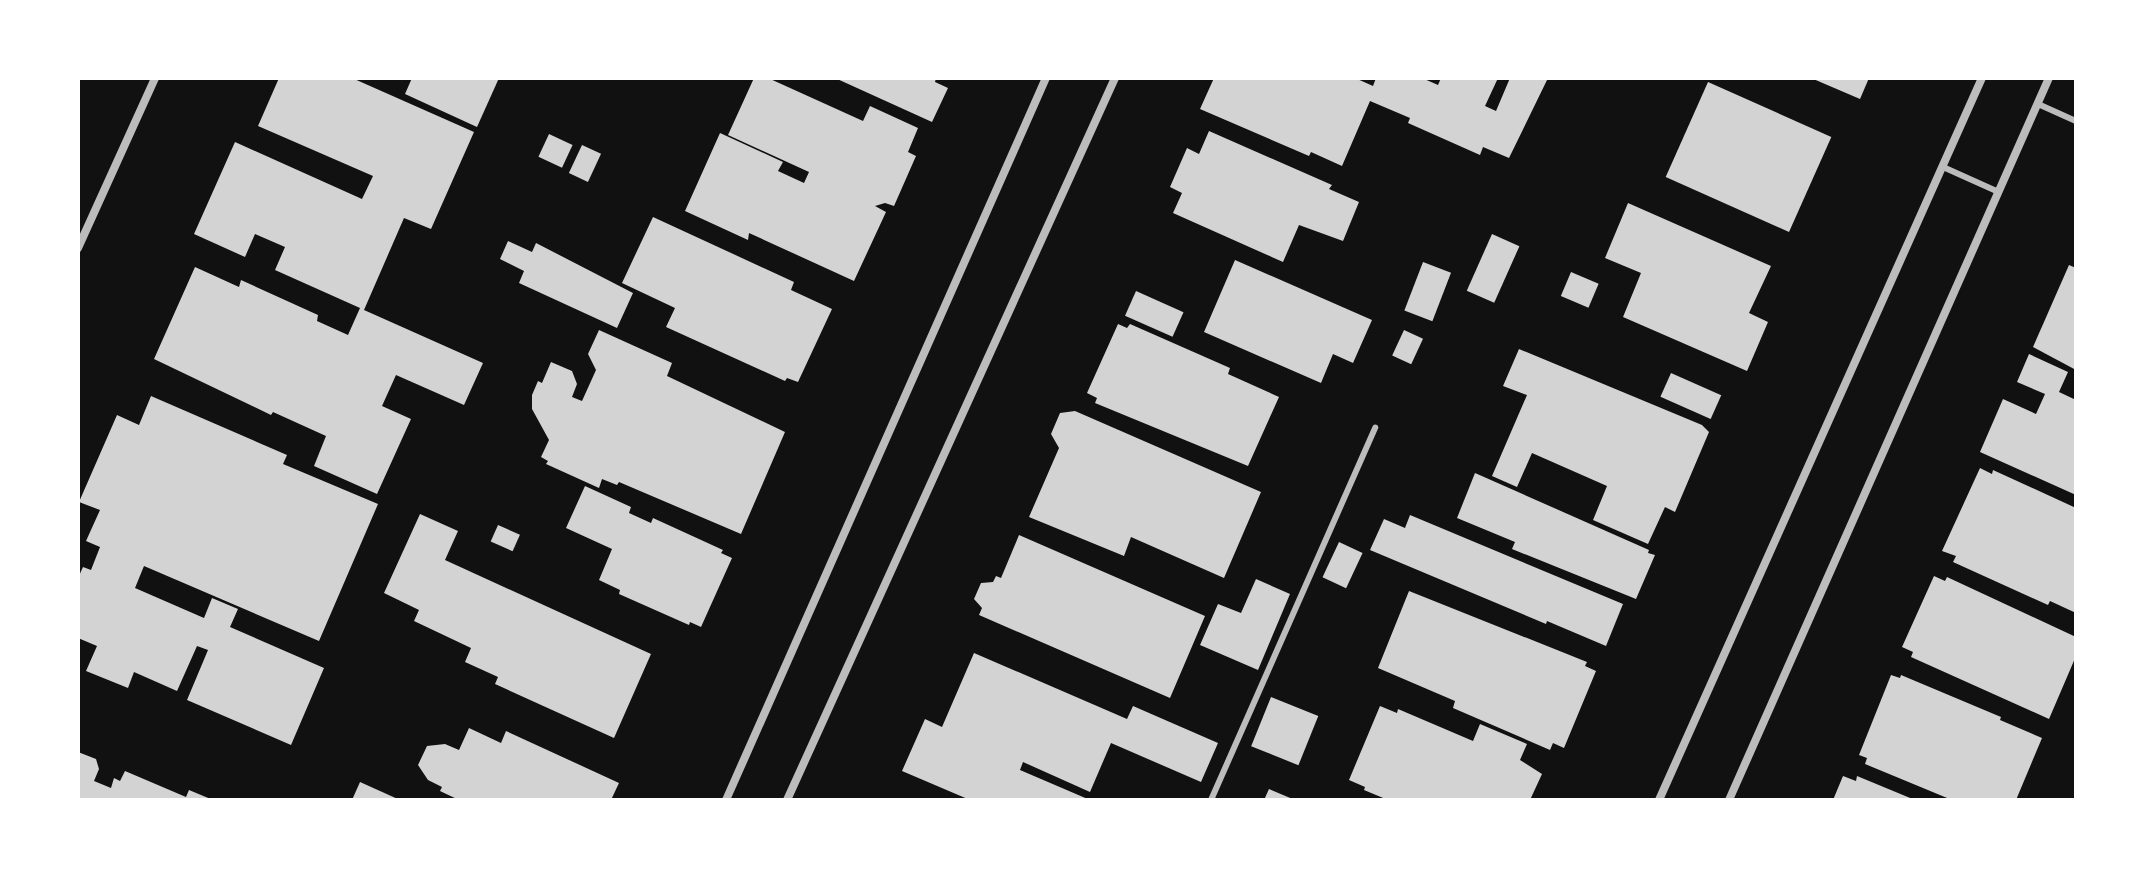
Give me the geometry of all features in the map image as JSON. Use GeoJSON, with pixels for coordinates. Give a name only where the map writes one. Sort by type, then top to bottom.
{"type":"FeatureCollection","features":[{"type":"Feature","properties":{"kind":"street"},"geometry":{"type":"LineString","coordinates":[[78,248],[155,78]]}},
{"type":"Feature","properties":{"kind":"street"},"geometry":{"type":"LineString","coordinates":[[726,800],[1046,78]]}},
{"type":"Feature","properties":{"kind":"street"},"geometry":{"type":"LineString","coordinates":[[787,800],[1115,78]]}},
{"type":"Feature","properties":{"kind":"street"},"geometry":{"type":"LineString","coordinates":[[1659,800],[1982,78]]}},
{"type":"Feature","properties":{"kind":"street"},"geometry":{"type":"LineString","coordinates":[[1729,800],[2049,78]]}},
{"type":"Feature","properties":{"kind":"lane"},"geometry":{"type":"LineString","coordinates":[[2038,104],[2076,121]]}},
{"type":"Feature","properties":{"kind":"lane"},"geometry":{"type":"LineString","coordinates":[[1943,167],[1999,192]]}},
{"type":"Feature","properties":{"kind":"lane"},"geometry":{"type":"LineString","coordinates":[[1211,800],[1375,428]]}},
{"type":"Feature","properties":{"kind":"building"},"geometry":{"type":"Polygon","coordinates":[[[279,78],[352,78],[474,132],[431,229],[404,218],[364,310],[483,363],[464,405],[396,375],[382,406],[411,419],[377,494],[314,466],[326,436],[273,412],[271,415],[154,359],[195,267],[239,287],[241,280],[318,315],[317,321],[348,335],[360,308],[275,270],[285,247],[255,234],[245,257],[194,234],[235,142],[362,199],[373,176],[258,126],[279,78]]]}},
{"type":"Feature","properties":{"kind":"building"},"geometry":{"type":"Polygon","coordinates":[[[412,78],[499,78],[477,127],[405,94],[412,78]]]}},
{"type":"Feature","properties":{"kind":"building"},"geometry":{"type":"Polygon","coordinates":[[[754,78],[768,78],[863,121],[870,106],[918,128],[908,152],[916,156],[894,206],[885,203],[875,206],[886,212],[854,281],[749,233],[748,240],[685,211],[720,133],[783,162],[778,171],[804,183],[809,172],[728,135],[754,78]]]}},
{"type":"Feature","properties":{"kind":"building"},"geometry":{"type":"Polygon","coordinates":[[[835,78],[936,78],[935,82],[948,88],[932,122],[835,78]]]}},
{"type":"Feature","properties":{"kind":"building"},"geometry":{"type":"Polygon","coordinates":[[[1214,78],[1355,78],[1373,86],[1376,78],[1422,78],[1438,85],[1441,78],[1498,78],[1485,106],[1496,111],[1510,78],[1548,78],[1509,158],[1483,147],[1480,155],[1408,123],[1410,118],[1370,101],[1342,166],[1311,152],[1309,156],[1200,109],[1214,78]]]}},
{"type":"Feature","properties":{"kind":"building"},"geometry":{"type":"Polygon","coordinates":[[[1811,78],[1869,78],[1860,99],[1811,78]]]}},
{"type":"Feature","properties":{"kind":"building"},"geometry":{"type":"Polygon","coordinates":[[[1708,82],[1831,137],[1789,232],[1666,177],[1708,82]]]}},
{"type":"Feature","properties":{"kind":"building"},"geometry":{"type":"Polygon","coordinates":[[[1209,131],[1332,185],[1329,189],[1359,202],[1343,241],[1299,225],[1283,262],[1173,213],[1182,193],[1170,187],[1187,148],[1199,154],[1209,131]]]}},
{"type":"Feature","properties":{"kind":"building"},"geometry":{"type":"Polygon","coordinates":[[[549,134],[573,145],[562,168],[538,157],[549,134]]]}},
{"type":"Feature","properties":{"kind":"building"},"geometry":{"type":"Polygon","coordinates":[[[582,145],[601,154],[588,182],[569,173],[582,145]]]}},
{"type":"Feature","properties":{"kind":"building"},"geometry":{"type":"Polygon","coordinates":[[[1628,203],[1771,266],[1749,313],[1768,322],[1747,371],[1623,317],[1641,273],[1605,258],[1628,203]]]}},
{"type":"Feature","properties":{"kind":"building"},"geometry":{"type":"Polygon","coordinates":[[[653,217],[794,282],[791,290],[832,309],[798,382],[787,378],[785,381],[666,327],[675,308],[622,283],[653,217]]]}},
{"type":"Feature","properties":{"kind":"building"},"geometry":{"type":"Polygon","coordinates":[[[1492,234],[1519,246],[1494,303],[1467,291],[1492,234]]]}},
{"type":"Feature","properties":{"kind":"building"},"geometry":{"type":"Polygon","coordinates":[[[508,241],[532,252],[536,243],[633,293],[617,328],[519,283],[524,271],[500,259],[508,241]]]}},
{"type":"Feature","properties":{"kind":"building"},"geometry":{"type":"Polygon","coordinates":[[[1235,260],[1372,320],[1353,363],[1333,354],[1321,383],[1204,332],[1235,260]]]}},
{"type":"Feature","properties":{"kind":"building"},"geometry":{"type":"Polygon","coordinates":[[[1423,262],[1451,273],[1432,321],[1404,311],[1423,262]]]}},
{"type":"Feature","properties":{"kind":"building"},"geometry":{"type":"Polygon","coordinates":[[[2069,265],[2076,268],[2076,370],[2033,347],[2069,265]]]}},
{"type":"Feature","properties":{"kind":"building"},"geometry":{"type":"Polygon","coordinates":[[[1571,272],[1599,284],[1588,308],[1561,296],[1571,272]]]}},
{"type":"Feature","properties":{"kind":"building"},"geometry":{"type":"Polygon","coordinates":[[[1136,291],[1184,312],[1173,337],[1125,316],[1136,291]]]}},
{"type":"Feature","properties":{"kind":"building"},"geometry":{"type":"Polygon","coordinates":[[[1118,324],[1127,328],[1130,324],[1230,368],[1228,374],[1279,397],[1248,466],[1095,403],[1097,398],[1087,393],[1118,324]]]}},
{"type":"Feature","properties":{"kind":"building"},"geometry":{"type":"Polygon","coordinates":[[[599,330],[672,363],[667,376],[785,432],[741,534],[619,482],[617,485],[602,479],[599,488],[546,464],[548,461],[541,457],[549,440],[532,409],[532,395],[538,381],[542,383],[551,362],[572,371],[577,384],[572,397],[582,401],[596,370],[588,354],[599,330]]]}},
{"type":"Feature","properties":{"kind":"building"},"geometry":{"type":"Polygon","coordinates":[[[1404,330],[1423,339],[1411,364],[1392,355],[1404,330]]]}},
{"type":"Feature","properties":{"kind":"building"},"geometry":{"type":"Polygon","coordinates":[[[1519,349],[1702,425],[1709,432],[1675,512],[1665,507],[1648,544],[1593,520],[1607,486],[1532,453],[1517,487],[1492,476],[1527,395],[1503,386],[1519,349]]]}},
{"type":"Feature","properties":{"kind":"building"},"geometry":{"type":"Polygon","coordinates":[[[2029,354],[2068,372],[2059,392],[2076,400],[2076,495],[1980,452],[2003,399],[2036,414],[2045,394],[2017,382],[2029,354]]]}},
{"type":"Feature","properties":{"kind":"building"},"geometry":{"type":"Polygon","coordinates":[[[1671,373],[1721,395],[1711,419],[1660,397],[1671,373]]]}},
{"type":"Feature","properties":{"kind":"building"},"geometry":{"type":"Polygon","coordinates":[[[151,396],[287,455],[283,464],[378,504],[319,641],[144,566],[135,588],[204,618],[212,598],[238,609],[230,627],[324,668],[291,745],[187,700],[208,650],[197,646],[177,691],[134,672],[128,688],[86,671],[97,646],[78,638],[78,578],[83,567],[91,570],[100,547],[86,541],[100,510],[79,502],[117,415],[139,425],[151,396]]]}},
{"type":"Feature","properties":{"kind":"building"},"geometry":{"type":"Polygon","coordinates":[[[1075,411],[1261,492],[1224,578],[1131,537],[1124,556],[1029,517],[1059,448],[1051,434],[1060,413],[1075,411]]]}},
{"type":"Feature","properties":{"kind":"building"},"geometry":{"type":"Polygon","coordinates":[[[1980,468],[1992,474],[1993,470],[2076,508],[2076,613],[2050,601],[2048,605],[1953,562],[1956,556],[1942,551],[1980,468]]]}},
{"type":"Feature","properties":{"kind":"building"},"geometry":{"type":"Polygon","coordinates":[[[1475,473],[1649,550],[1648,553],[1655,555],[1636,599],[1512,549],[1515,542],[1457,518],[1475,473]]]}},
{"type":"Feature","properties":{"kind":"building"},"geometry":{"type":"Polygon","coordinates":[[[585,486],[631,507],[629,513],[651,523],[653,518],[723,550],[721,553],[732,558],[701,627],[690,622],[689,625],[619,594],[620,590],[599,580],[612,549],[566,528],[585,486]]]}},
{"type":"Feature","properties":{"kind":"building"},"geometry":{"type":"Polygon","coordinates":[[[420,514],[458,531],[445,560],[651,654],[614,738],[495,684],[498,677],[465,662],[471,648],[414,621],[419,610],[384,593],[420,514]]]}},
{"type":"Feature","properties":{"kind":"building"},"geometry":{"type":"Polygon","coordinates":[[[1410,515],[1623,604],[1606,646],[1370,550],[1384,519],[1405,528],[1410,515]]]}},
{"type":"Feature","properties":{"kind":"building"},"geometry":{"type":"Polygon","coordinates":[[[498,525],[520,535],[513,551],[491,541],[498,525]]]}},
{"type":"Feature","properties":{"kind":"building"},"geometry":{"type":"Polygon","coordinates":[[[1019,535],[1205,616],[1170,698],[979,615],[982,608],[974,599],[981,583],[993,582],[996,576],[1001,578],[1019,535]]]}},
{"type":"Feature","properties":{"kind":"building"},"geometry":{"type":"Polygon","coordinates":[[[1339,542],[1363,553],[1346,588],[1323,577],[1339,542]]]}},
{"type":"Feature","properties":{"kind":"building"},"geometry":{"type":"Polygon","coordinates":[[[1934,576],[1945,581],[1947,577],[2076,637],[2076,656],[2049,719],[1911,657],[1913,652],[1902,647],[1934,576]]]}},
{"type":"Feature","properties":{"kind":"building"},"geometry":{"type":"Polygon","coordinates":[[[1256,579],[1290,594],[1258,670],[1200,645],[1218,604],[1241,613],[1256,579]]]}},
{"type":"Feature","properties":{"kind":"building"},"geometry":{"type":"Polygon","coordinates":[[[1409,591],[1587,662],[1585,666],[1596,671],[1564,748],[1553,743],[1550,750],[1453,708],[1455,701],[1378,668],[1409,591]]]}},
{"type":"Feature","properties":{"kind":"building"},"geometry":{"type":"Polygon","coordinates":[[[974,653],[1127,719],[1133,706],[1218,743],[1201,782],[1111,743],[1090,792],[1023,762],[1020,770],[1090,800],[970,800],[902,771],[925,719],[942,727],[974,653]]]}},
{"type":"Feature","properties":{"kind":"building"},"geometry":{"type":"Polygon","coordinates":[[[1891,675],[1900,678],[1901,675],[2001,717],[2000,720],[2042,738],[2016,800],[1952,800],[1865,764],[1867,758],[1859,755],[1891,675]]]}},
{"type":"Feature","properties":{"kind":"building"},"geometry":{"type":"Polygon","coordinates":[[[1271,697],[1318,716],[1298,765],[1251,746],[1271,697]]]}},
{"type":"Feature","properties":{"kind":"building"},"geometry":{"type":"Polygon","coordinates":[[[1380,706],[1397,713],[1398,709],[1473,741],[1480,724],[1527,744],[1520,760],[1542,774],[1530,800],[1388,800],[1364,790],[1365,787],[1349,780],[1380,706]]]}},
{"type":"Feature","properties":{"kind":"building"},"geometry":{"type":"Polygon","coordinates":[[[469,728],[501,743],[506,731],[619,783],[611,800],[459,800],[440,791],[442,787],[428,780],[418,765],[427,746],[445,744],[459,750],[469,728]]]}},
{"type":"Feature","properties":{"kind":"building"},"geometry":{"type":"Polygon","coordinates":[[[78,752],[96,759],[99,769],[94,781],[111,788],[114,778],[120,781],[125,771],[186,797],[189,790],[213,800],[78,800],[78,752]]]}},
{"type":"Feature","properties":{"kind":"building"},"geometry":{"type":"Polygon","coordinates":[[[1843,776],[1856,781],[1857,776],[1915,800],[1833,800],[1843,776]]]}},
{"type":"Feature","properties":{"kind":"building"},"geometry":{"type":"Polygon","coordinates":[[[360,782],[400,800],[352,800],[360,782]]]}},
{"type":"Feature","properties":{"kind":"building"},"geometry":{"type":"Polygon","coordinates":[[[1269,789],[1295,800],[1264,800],[1269,789]]]}}]}
